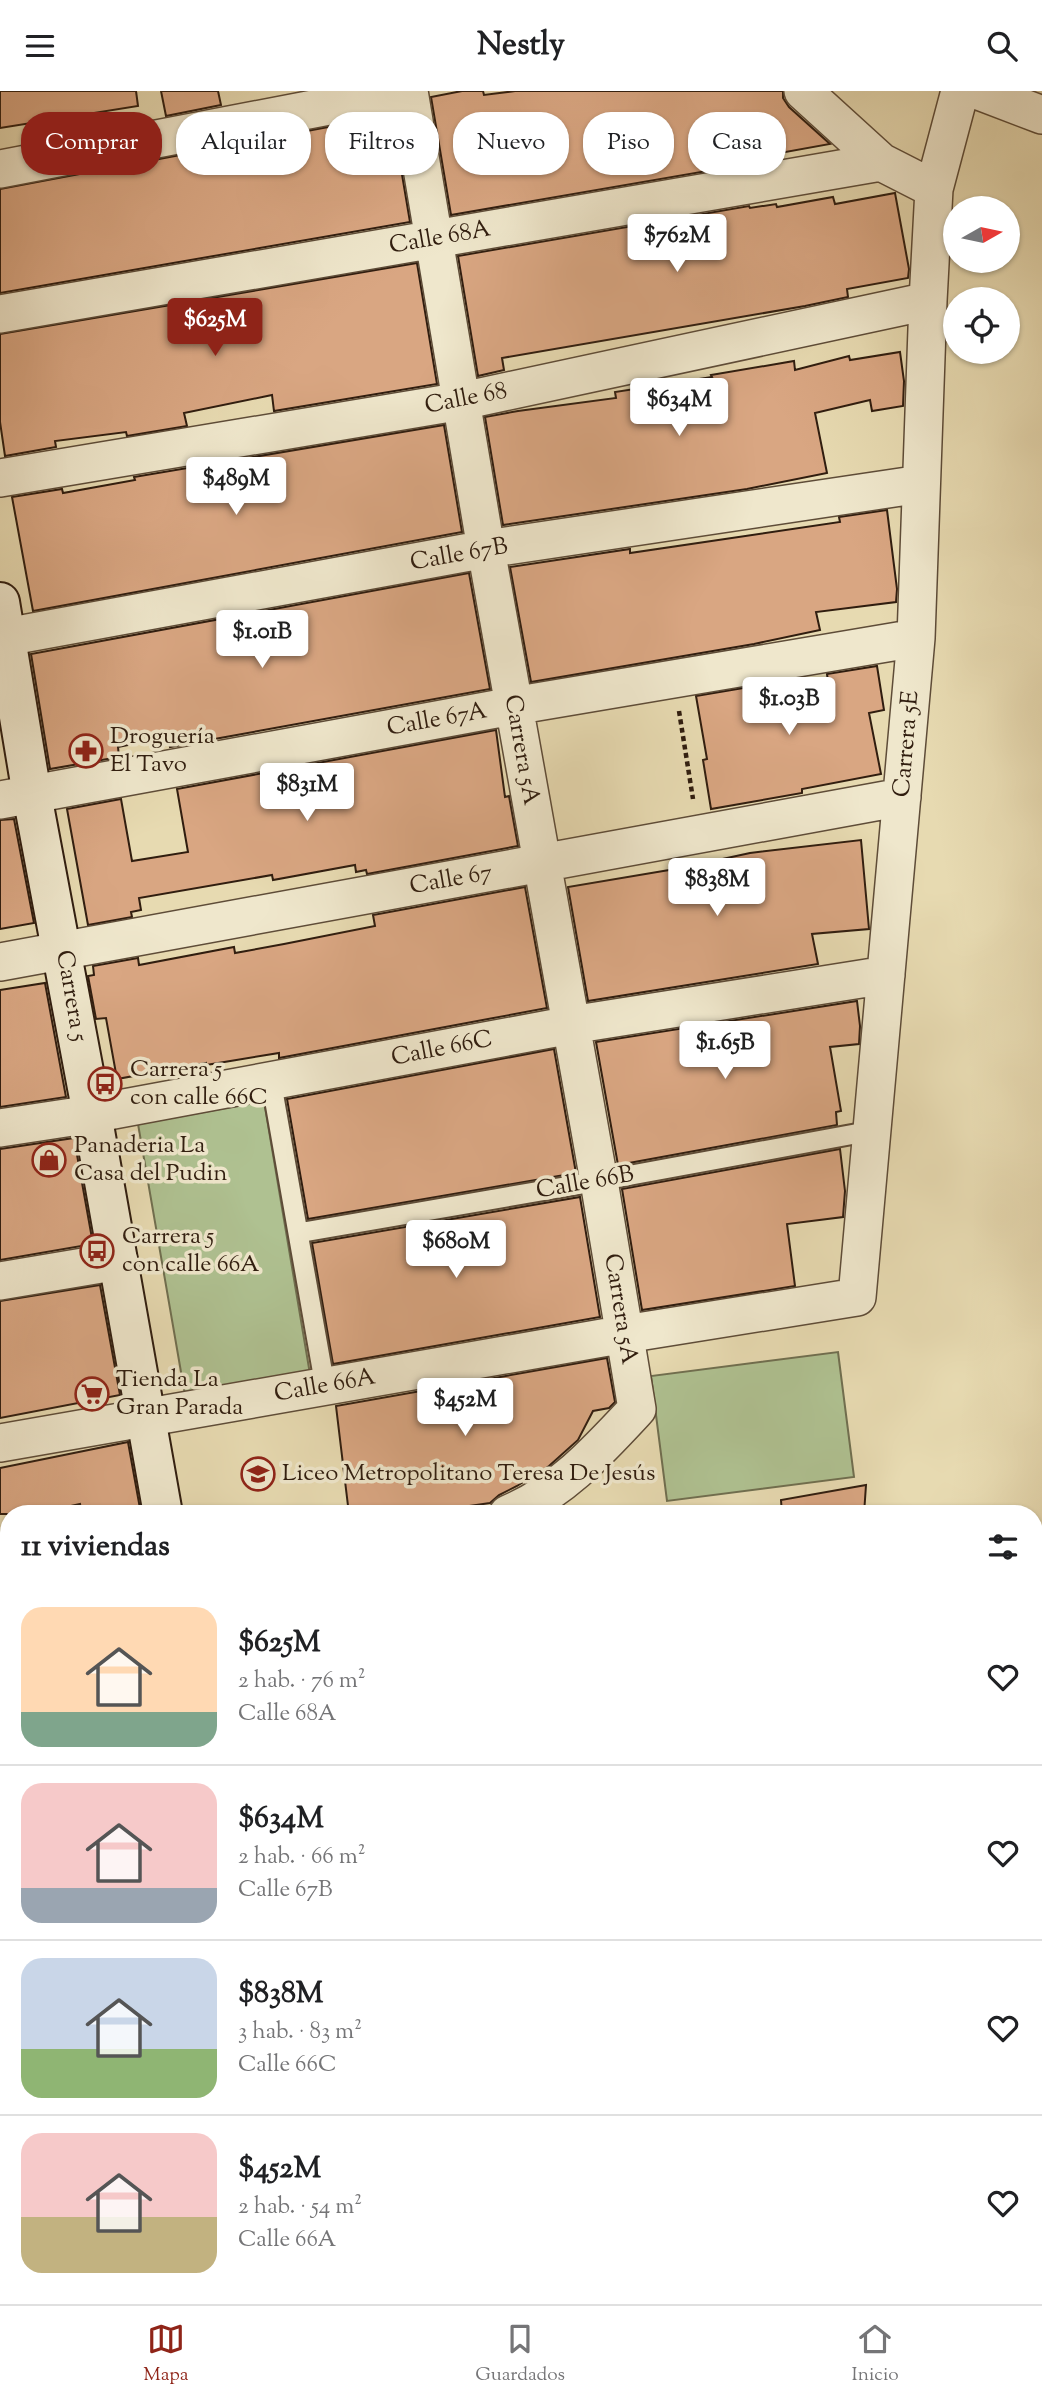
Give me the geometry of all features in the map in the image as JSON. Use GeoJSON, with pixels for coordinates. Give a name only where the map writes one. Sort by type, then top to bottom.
{"type":"FeatureCollection","features":[{"type":"Feature","properties":{"kind":"street"},"geometry":{"type":"LineString","coordinates":[[0,169],[408,91]]}},
{"type":"Feature","properties":{"kind":"street","name":"Carrera 5A"},"geometry":{"type":"LineString","coordinates":[[408,91],[637,1409],[577,1472],[524,1505]]}},
{"type":"Feature","properties":{"kind":"street"},"geometry":{"type":"LineString","coordinates":[[803,91],[881,162],[934,190]]}},
{"type":"Feature","properties":{"kind":"street","name":"Carrera 5E"},"geometry":{"type":"LineString","coordinates":[[858,1297],[916,638],[934,190],[960,91]]}},
{"type":"Feature","properties":{"kind":"street"},"geometry":{"type":"LineString","coordinates":[[979,91],[1042,115]]}},
{"type":"Feature","properties":{"kind":"street","name":"Calle 68A"},"geometry":{"type":"LineString","coordinates":[[0,314],[881,162]]}},
{"type":"Feature","properties":{"kind":"street","name":"Calle 68"},"geometry":{"type":"LineString","coordinates":[[0,478],[462,401],[928,301]]}},
{"type":"Feature","properties":{"kind":"street","name":"Calle 67B"},"geometry":{"type":"LineString","coordinates":[[2,626],[486,549],[921,484]]}},
{"type":"Feature","properties":{"kind":"street","name":"Carrera 5"},"geometry":{"type":"LineString","coordinates":[[2,626],[16,797],[62,951],[162,1505]]}},
{"type":"Feature","properties":{"kind":"street","name":"Calle 67A"},"geometry":{"type":"LineString","coordinates":[[16,797],[513,706],[916,638]]}},
{"type":"Feature","properties":{"kind":"street","name":"Calle 67"},"geometry":{"type":"LineString","coordinates":[[0,962],[902,797]]}},
{"type":"Feature","properties":{"kind":"street","name":"Calle 66C"},"geometry":{"type":"LineString","coordinates":[[0,1128],[92,1114],[571,1025],[886,975]]}},
{"type":"Feature","properties":{"kind":"street"},"geometry":{"type":"LineString","coordinates":[[0,1281],[119,1261]]}},
{"type":"Feature","properties":{"kind":"street","name":"Calle 66A"},"geometry":{"type":"LineString","coordinates":[[0,1443],[858,1297]]}},
{"type":"Feature","properties":{"kind":"lane"},"geometry":{"type":"LineString","coordinates":[[271,1080],[325,1386]]}},
{"type":"Feature","properties":{"kind":"lane","name":"Calle 66B"},"geometry":{"type":"LineString","coordinates":[[298,1233],[871,1131]]}},
{"type":"Feature","properties":{"kind":"path"},"geometry":{"type":"LineString","coordinates":[[673,679],[699,834]]}},
{"type":"Feature","properties":{"kind":"green space"},"geometry":{"type":"Polygon","coordinates":[[[264,1101],[310,1374],[185,1395],[138,1124],[264,1101]]]}},
{"type":"Feature","properties":{"kind":"green space"},"geometry":{"type":"Polygon","coordinates":[[[838,1352],[854,1477],[667,1501],[651,1376],[838,1352]]]}},
{"type":"Feature","properties":{"kind":"building"},"geometry":{"type":"Polygon","coordinates":[[[0,91],[136,91],[138,106],[100,112],[21,112],[21,125],[0,128],[0,91]]]}},
{"type":"Feature","properties":{"kind":"building"},"geometry":{"type":"Polygon","coordinates":[[[161,91],[218,91],[221,105],[166,116],[161,91]]]}},
{"type":"Feature","properties":{"kind":"building"},"geometry":{"type":"Polygon","coordinates":[[[462,91],[483,91],[484,95],[515,91],[783,91],[783,98],[789,107],[830,144],[786,152],[786,112],[688,112],[688,174],[451,215],[439,144],[439,112],[434,112],[431,97],[462,91]]]}},
{"type":"Feature","properties":{"kind":"building"},"geometry":{"type":"Polygon","coordinates":[[[325,128],[325,175],[402,175],[410,222],[0,293],[0,189],[74,175],[162,175],[162,158],[176,156],[176,175],[311,175],[311,130],[325,128]]]}},
{"type":"Feature","properties":{"kind":"building"},"geometry":{"type":"Polygon","coordinates":[[[895,193],[909,269],[908,278],[847,289],[848,297],[805,306],[502,358],[504,370],[478,376],[458,256],[749,206],[776,204],[777,207],[833,197],[835,204],[895,193]]]}},
{"type":"Feature","properties":{"kind":"building"},"geometry":{"type":"Polygon","coordinates":[[[417,263],[437,384],[274,411],[272,395],[184,413],[187,426],[127,436],[126,432],[55,441],[56,447],[5,456],[0,422],[0,334],[417,263]]]}},
{"type":"Feature","properties":{"kind":"building"},"geometry":{"type":"Polygon","coordinates":[[[900,352],[904,381],[903,406],[872,411],[870,400],[815,413],[827,473],[747,489],[503,525],[485,417],[616,398],[615,392],[794,361],[795,370],[849,356],[850,360],[900,352]]]}},
{"type":"Feature","properties":{"kind":"building"},"geometry":{"type":"Polygon","coordinates":[[[444,425],[462,532],[33,611],[12,497],[62,489],[63,493],[135,480],[134,477],[444,425]]]}},
{"type":"Feature","properties":{"kind":"building"},"geometry":{"type":"Polygon","coordinates":[[[887,510],[897,589],[896,602],[816,612],[820,630],[531,682],[510,567],[630,549],[630,553],[840,522],[839,517],[887,510]]]}},
{"type":"Feature","properties":{"kind":"building"},"geometry":{"type":"Polygon","coordinates":[[[469,573],[490,689],[170,747],[168,737],[118,747],[119,757],[50,769],[31,654],[469,573]]]}},
{"type":"Feature","properties":{"kind":"building"},"geometry":{"type":"Polygon","coordinates":[[[877,666],[884,710],[869,713],[881,774],[802,789],[802,793],[711,809],[703,760],[707,759],[696,696],[761,685],[762,691],[828,681],[827,674],[877,666]]]}},
{"type":"Feature","properties":{"kind":"building"},"geometry":{"type":"Polygon","coordinates":[[[496,730],[505,797],[509,796],[518,846],[367,874],[366,870],[356,872],[355,865],[273,880],[272,875],[139,898],[141,910],[131,912],[132,917],[88,925],[67,809],[121,799],[132,861],[188,852],[177,789],[496,730]]]}},
{"type":"Feature","properties":{"kind":"building"},"geometry":{"type":"Polygon","coordinates":[[[14,819],[34,923],[0,929],[0,820],[14,819]]]}},
{"type":"Feature","properties":{"kind":"building"},"geometry":{"type":"Polygon","coordinates":[[[861,840],[869,929],[812,934],[818,964],[588,1001],[568,887],[750,853],[861,840]]]}},
{"type":"Feature","properties":{"kind":"building"},"geometry":{"type":"Polygon","coordinates":[[[525,887],[547,1008],[279,1058],[279,1053],[117,1079],[106,1018],[96,1019],[88,976],[94,975],[93,966],[138,958],[139,965],[234,947],[235,953],[375,926],[373,915],[525,887]]]}},
{"type":"Feature","properties":{"kind":"building"},"geometry":{"type":"Polygon","coordinates":[[[45,983],[66,1097],[0,1107],[0,990],[45,983]]]}},
{"type":"Feature","properties":{"kind":"building"},"geometry":{"type":"Polygon","coordinates":[[[857,1001],[859,1044],[830,1047],[841,1111],[836,1112],[837,1125],[618,1165],[596,1042],[857,1001]]]}},
{"type":"Feature","properties":{"kind":"building"},"geometry":{"type":"Polygon","coordinates":[[[554,1049],[576,1173],[308,1219],[287,1099],[554,1049]]]}},
{"type":"Feature","properties":{"kind":"building"},"geometry":{"type":"Polygon","coordinates":[[[74,1138],[93,1244],[0,1260],[0,1149],[74,1138]]]}},
{"type":"Feature","properties":{"kind":"building"},"geometry":{"type":"Polygon","coordinates":[[[840,1149],[845,1191],[843,1217],[787,1224],[795,1286],[642,1310],[622,1189],[840,1149]]]}},
{"type":"Feature","properties":{"kind":"building"},"geometry":{"type":"Polygon","coordinates":[[[580,1197],[600,1317],[333,1364],[312,1243],[580,1197]]]}},
{"type":"Feature","properties":{"kind":"building"},"geometry":{"type":"Polygon","coordinates":[[[100,1285],[120,1395],[0,1418],[0,1301],[100,1285]]]}},
{"type":"Feature","properties":{"kind":"building"},"geometry":{"type":"Polygon","coordinates":[[[607,1358],[615,1402],[609,1408],[593,1411],[578,1440],[549,1466],[490,1503],[476,1505],[348,1505],[336,1406],[607,1358]]]}},
{"type":"Feature","properties":{"kind":"building"},"geometry":{"type":"Polygon","coordinates":[[[128,1442],[139,1505],[0,1505],[0,1468],[128,1442]]]}},
{"type":"Feature","properties":{"kind":"building"},"geometry":{"type":"Polygon","coordinates":[[[866,1485],[865,1505],[781,1505],[781,1500],[866,1485]]]}},
{"type":"Feature","properties":{"kind":"place","name":"Droguería El Tavo"},"geometry":{"type":"Point","coordinates":[86,751]}},
{"type":"Feature","properties":{"kind":"place","name":"Carrera 5 con calle 66C"},"geometry":{"type":"Point","coordinates":[105,1084]}},
{"type":"Feature","properties":{"kind":"place","name":"Panaderia La Casa del Pudin"},"geometry":{"type":"Point","coordinates":[49,1160]}},
{"type":"Feature","properties":{"kind":"place","name":"Carrera 5 con calle 66A"},"geometry":{"type":"Point","coordinates":[97,1251]}},
{"type":"Feature","properties":{"kind":"place","name":"Tienda La Gran Parada"},"geometry":{"type":"Point","coordinates":[92,1394]}},
{"type":"Feature","properties":{"kind":"place","name":"Liceo Metropolitano Teresa De Jesús"},"geometry":{"type":"Point","coordinates":[258,1474]}}]}
